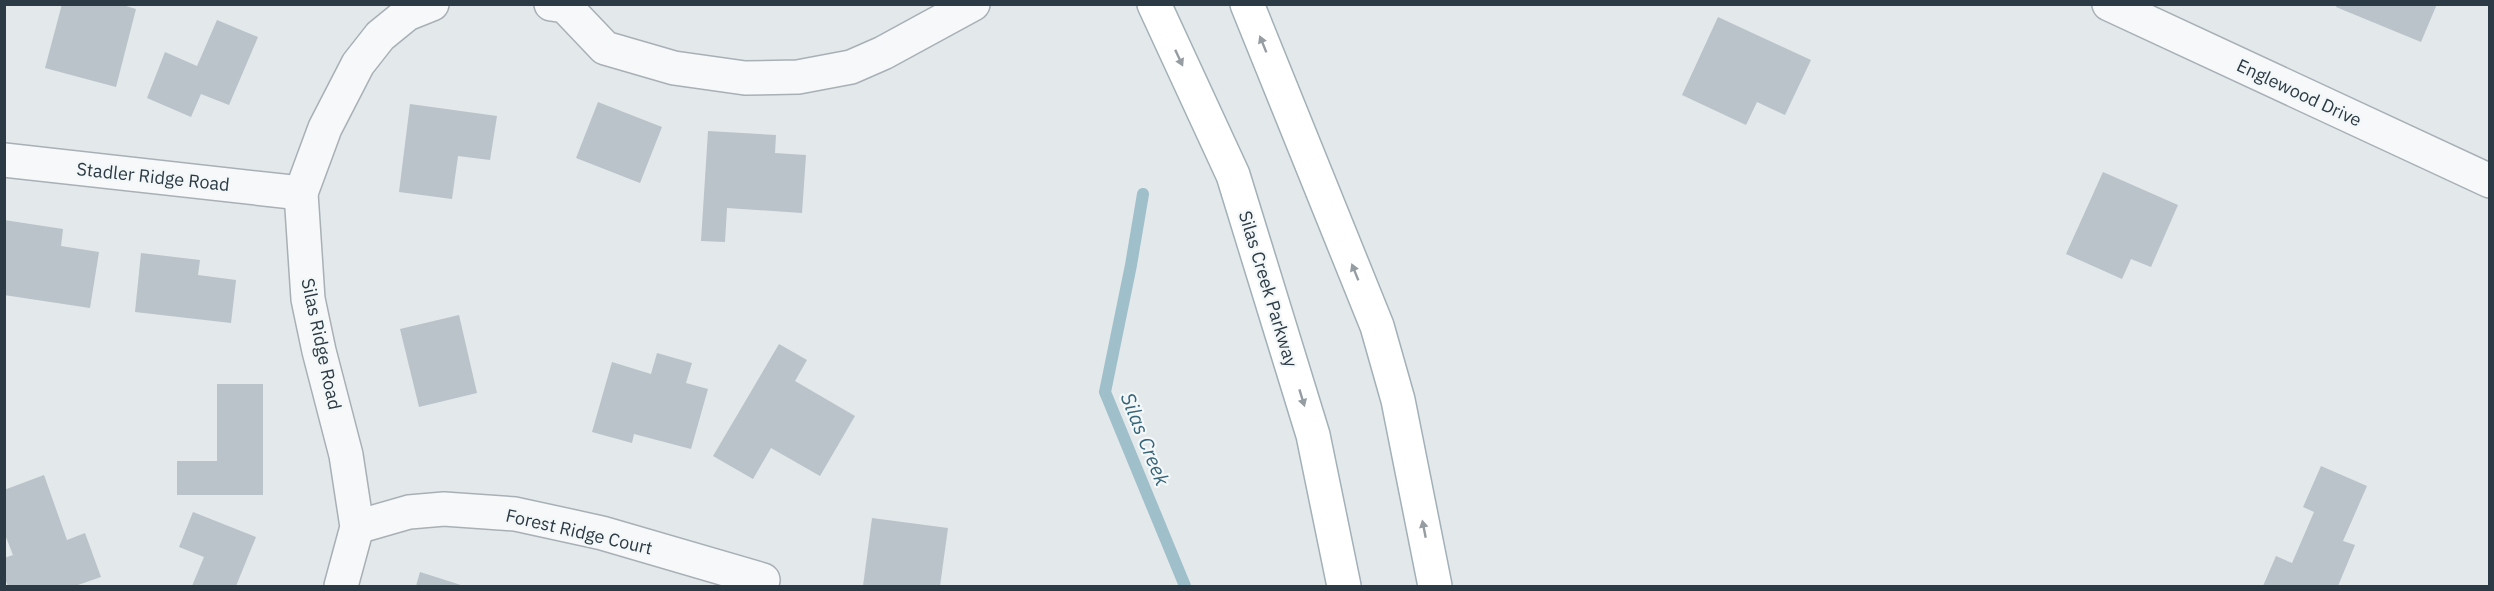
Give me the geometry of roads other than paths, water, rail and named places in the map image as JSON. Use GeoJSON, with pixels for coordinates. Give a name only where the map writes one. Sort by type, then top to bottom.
{"type":"FeatureCollection","features":[{"type":"Feature","properties":{"kind":"main road","name":"Silas Creek Parkway"},"geometry":{"type":"LineString","coordinates":[[1154,4],[1233,175],[1313,435],[1344,586]]}},
{"type":"Feature","properties":{"kind":"main road"},"geometry":{"type":"LineString","coordinates":[[1247,4],[1377,326],[1398,400],[1436,586]]}},
{"type":"Feature","properties":{"kind":"street","name":"Silas Ridge Road"},"geometry":{"type":"LineString","coordinates":[[341,586],[357,527],[346,455],[308,299],[300,193],[325,128],[358,64],[380,36],[407,14],[432,4]]}},
{"type":"Feature","properties":{"kind":"street"},"geometry":{"type":"LineString","coordinates":[[561,5],[605,48],[674,68],[745,78],[798,76],[851,67],[884,53],[973,4]]}},
{"type":"Feature","properties":{"kind":"street","name":"Englewood Drive"},"geometry":{"type":"LineString","coordinates":[[2109,4],[2490,181]]}},
{"type":"Feature","properties":{"kind":"street","name":"Stadler Ridge Road"},"geometry":{"type":"LineString","coordinates":[[4,160],[300,193]]}},
{"type":"Feature","properties":{"kind":"street","name":"Forest Ridge Court"},"geometry":{"type":"LineString","coordinates":[[357,527],[409,512],[444,509],[515,514],[602,533],[763,580]]}},
{"type":"Feature","properties":{"kind":"waterway","name":"Silas Creek"},"geometry":{"type":"LineString","coordinates":[[1143,194],[1105,392],[1185,586]]}}]}
